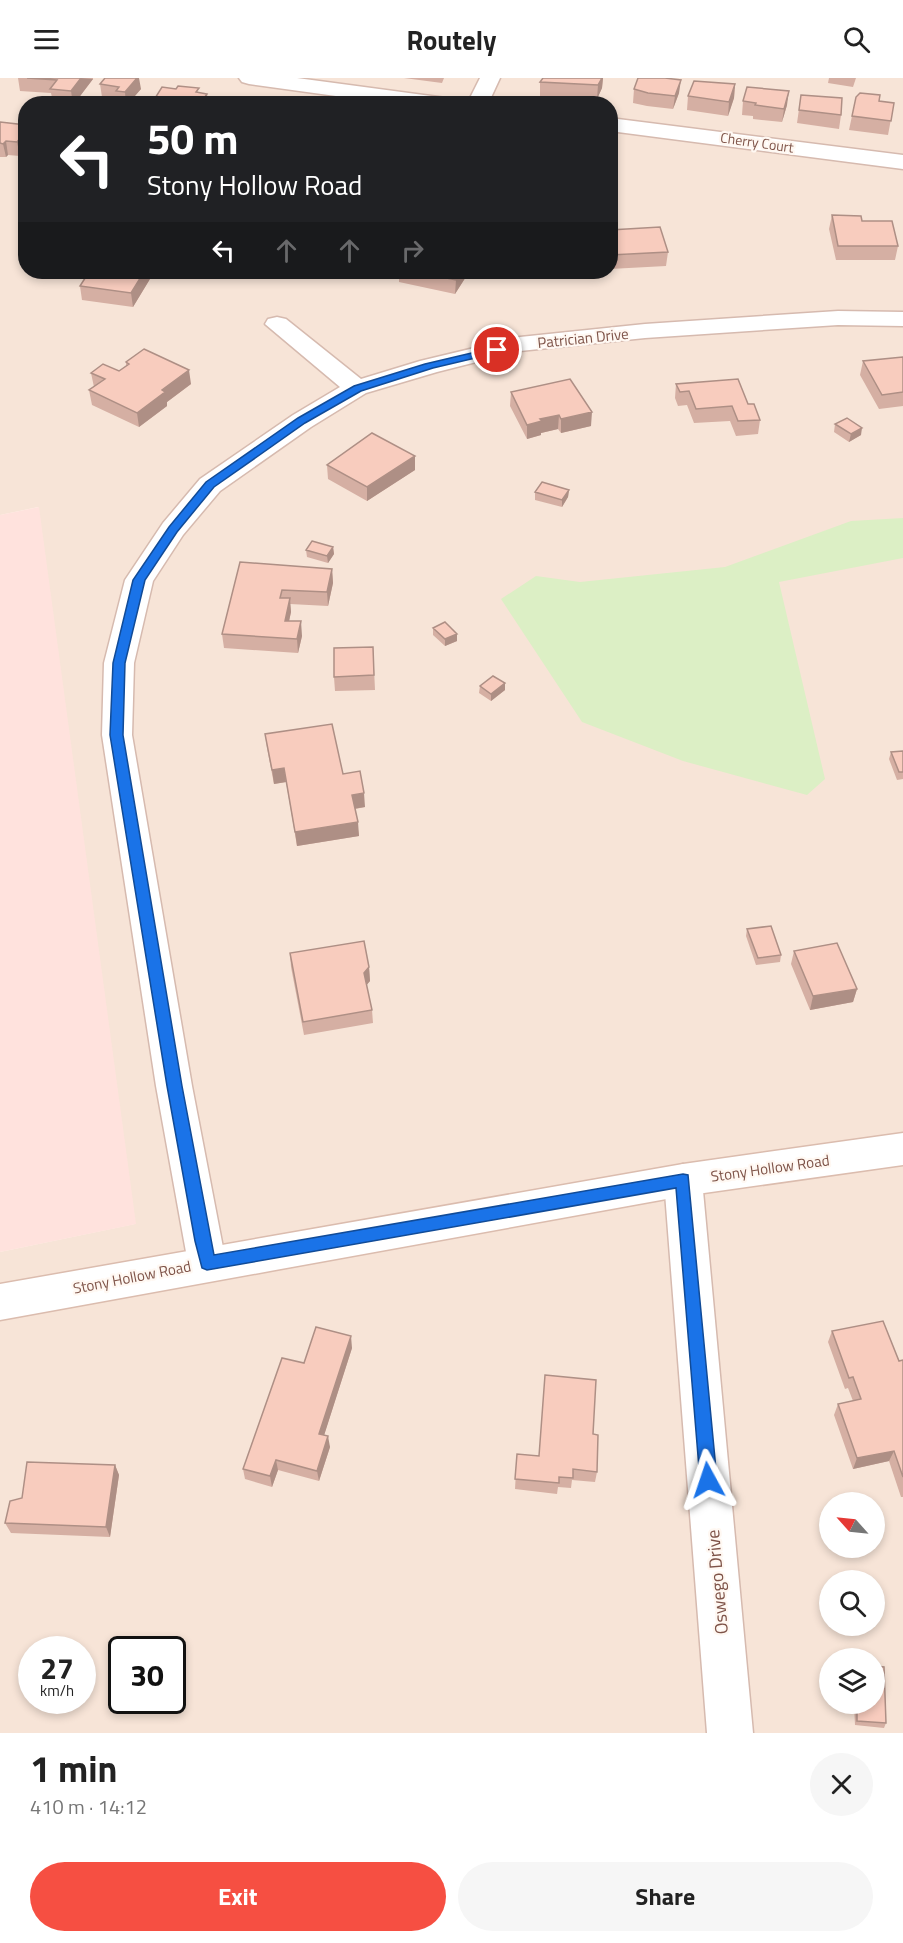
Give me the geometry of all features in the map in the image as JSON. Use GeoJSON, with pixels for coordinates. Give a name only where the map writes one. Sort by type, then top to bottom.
{"type":"FeatureCollection","features":[{"type":"Feature","properties":{"kind":"street"},"geometry":{"type":"LineString","coordinates":[[249,78],[385,96]]}},
{"type":"Feature","properties":{"kind":"street"},"geometry":{"type":"LineString","coordinates":[[481,96],[490,78]]}},
{"type":"Feature","properties":{"kind":"street","name":"Cherry Court"},"geometry":{"type":"LineString","coordinates":[[618,125],[903,162]]}},
{"type":"Feature","properties":{"kind":"street","name":"Patrician Drive"},"geometry":{"type":"LineString","coordinates":[[207,1263],[174,1086],[117,735],[119,663],[139,580],[173,529],[210,485],[258,449],[357,388],[429,366],[520,344],[760,322],[903,319]]}},
{"type":"Feature","properties":{"kind":"street"},"geometry":{"type":"LineString","coordinates":[[277,324],[357,388]]}},
{"type":"Feature","properties":{"kind":"street","name":"Stony Hollow Road"},"geometry":{"type":"LineString","coordinates":[[0,1302],[207,1263],[683,1180],[903,1149]]}},
{"type":"Feature","properties":{"kind":"street","name":"Oswego Drive"},"geometry":{"type":"LineString","coordinates":[[683,1180],[730,1733]]}},
{"type":"Feature","properties":{"kind":"shaded area"},"geometry":{"type":"Polygon","coordinates":[[[0,78],[903,78],[903,1733],[0,1733],[0,1252],[135,1224],[38,507],[0,515],[0,78]]]}},
{"type":"Feature","properties":{"kind":"shaded area"},"geometry":{"type":"Polygon","coordinates":[[[39,507],[136,1224],[0,1252],[0,515],[39,507]]]}},
{"type":"Feature","properties":{"kind":"green space"},"geometry":{"type":"Polygon","coordinates":[[[903,518],[903,558],[779,582],[825,779],[807,795],[683,761],[582,722],[501,599],[536,576],[580,582],[725,567],[851,521],[903,518]]]}},
{"type":"Feature","properties":{"kind":"building"},"geometry":{"type":"Polygon","coordinates":[[[27,78],[81,78],[71,91],[50,89],[57,80],[27,78]]]}},
{"type":"Feature","properties":{"kind":"building"},"geometry":{"type":"Polygon","coordinates":[[[105,78],[137,78],[125,92],[116,91],[119,87],[100,84],[105,78]]]}},
{"type":"Feature","properties":{"kind":"building"},"geometry":{"type":"Polygon","coordinates":[[[543,78],[602,78],[598,85],[540,82],[543,78]]]}},
{"type":"Feature","properties":{"kind":"building"},"geometry":{"type":"Polygon","coordinates":[[[638,78],[681,80],[675,96],[634,89],[638,78]]]}},
{"type":"Feature","properties":{"kind":"building"},"geometry":{"type":"Polygon","coordinates":[[[694,81],[735,84],[729,102],[688,96],[694,81]]]}},
{"type":"Feature","properties":{"kind":"building"},"geometry":{"type":"Polygon","coordinates":[[[178,86],[199,88],[196,92],[207,94],[206,96],[156,96],[162,87],[176,89],[178,86]]]}},
{"type":"Feature","properties":{"kind":"building"},"geometry":{"type":"Polygon","coordinates":[[[747,87],[789,91],[784,109],[743,101],[747,87]]]}},
{"type":"Feature","properties":{"kind":"building"},"geometry":{"type":"Polygon","coordinates":[[[860,93],[880,95],[879,101],[894,103],[891,121],[852,116],[856,97],[860,93]]]}},
{"type":"Feature","properties":{"kind":"building"},"geometry":{"type":"Polygon","coordinates":[[[801,95],[842,98],[841,115],[799,110],[801,95]]]}},
{"type":"Feature","properties":{"kind":"building"},"geometry":{"type":"Polygon","coordinates":[[[0,122],[18,124],[17,142],[0,143],[0,122]]]}},
{"type":"Feature","properties":{"kind":"building"},"geometry":{"type":"Polygon","coordinates":[[[832,215],[861,216],[862,221],[892,221],[898,246],[838,246],[832,215]]]}},
{"type":"Feature","properties":{"kind":"building"},"geometry":{"type":"Polygon","coordinates":[[[660,227],[668,252],[618,255],[618,230],[660,227]]]}},
{"type":"Feature","properties":{"kind":"building"},"geometry":{"type":"Polygon","coordinates":[[[84,279],[140,279],[131,293],[80,286],[84,279]]]}},
{"type":"Feature","properties":{"kind":"building"},"geometry":{"type":"Polygon","coordinates":[[[144,349],[189,370],[137,413],[89,390],[105,379],[91,373],[103,364],[119,371],[129,364],[126,362],[144,349]]]}},
{"type":"Feature","properties":{"kind":"building"},"geometry":{"type":"Polygon","coordinates":[[[903,357],[903,392],[882,395],[863,361],[903,357]]]}},
{"type":"Feature","properties":{"kind":"building"},"geometry":{"type":"Polygon","coordinates":[[[570,379],[592,412],[561,419],[559,415],[540,419],[542,421],[527,425],[511,392],[570,379]]]}},
{"type":"Feature","properties":{"kind":"building"},"geometry":{"type":"Polygon","coordinates":[[[738,379],[748,404],[754,404],[760,420],[738,421],[732,406],[696,409],[689,391],[680,392],[676,384],[738,379]]]}},
{"type":"Feature","properties":{"kind":"building"},"geometry":{"type":"Polygon","coordinates":[[[847,418],[862,428],[851,434],[835,424],[847,418]]]}},
{"type":"Feature","properties":{"kind":"building"},"geometry":{"type":"Polygon","coordinates":[[[372,433],[415,456],[367,487],[327,465],[372,433]]]}},
{"type":"Feature","properties":{"kind":"building"},"geometry":{"type":"Polygon","coordinates":[[[542,482],[569,490],[562,500],[535,492],[542,482]]]}},
{"type":"Feature","properties":{"kind":"building"},"geometry":{"type":"Polygon","coordinates":[[[312,541],[333,547],[327,556],[306,550],[312,541]]]}},
{"type":"Feature","properties":{"kind":"building"},"geometry":{"type":"Polygon","coordinates":[[[240,562],[332,569],[327,592],[282,590],[280,598],[290,598],[285,621],[301,621],[297,639],[222,634],[240,562]]]}},
{"type":"Feature","properties":{"kind":"building"},"geometry":{"type":"Polygon","coordinates":[[[445,622],[457,634],[445,639],[433,628],[445,622]]]}},
{"type":"Feature","properties":{"kind":"building"},"geometry":{"type":"Polygon","coordinates":[[[373,647],[374,675],[334,677],[334,648],[373,647]]]}},
{"type":"Feature","properties":{"kind":"building"},"geometry":{"type":"Polygon","coordinates":[[[493,676],[505,683],[491,694],[480,686],[493,676]]]}},
{"type":"Feature","properties":{"kind":"building"},"geometry":{"type":"Polygon","coordinates":[[[332,724],[343,774],[360,771],[364,793],[352,795],[358,822],[295,832],[284,768],[272,770],[265,734],[332,724]]]}},
{"type":"Feature","properties":{"kind":"building"},"geometry":{"type":"Polygon","coordinates":[[[903,751],[903,772],[899,772],[891,752],[903,751]]]}},
{"type":"Feature","properties":{"kind":"building"},"geometry":{"type":"Polygon","coordinates":[[[771,926],[781,955],[758,958],[747,929],[771,926]]]}},
{"type":"Feature","properties":{"kind":"building"},"geometry":{"type":"Polygon","coordinates":[[[364,941],[369,967],[364,973],[372,1010],[303,1022],[290,953],[364,941]]]}},
{"type":"Feature","properties":{"kind":"building"},"geometry":{"type":"Polygon","coordinates":[[[837,943],[857,989],[813,996],[794,951],[837,943]]]}},
{"type":"Feature","properties":{"kind":"building"},"geometry":{"type":"Polygon","coordinates":[[[883,1321],[899,1361],[903,1360],[903,1477],[894,1451],[857,1458],[838,1404],[861,1399],[853,1377],[849,1378],[832,1331],[883,1321]]]}},
{"type":"Feature","properties":{"kind":"building"},"geometry":{"type":"Polygon","coordinates":[[[316,1327],[351,1336],[319,1434],[328,1436],[317,1471],[276,1460],[270,1476],[243,1469],[282,1358],[304,1363],[316,1327]]]}},
{"type":"Feature","properties":{"kind":"building"},"geometry":{"type":"Polygon","coordinates":[[[545,1375],[596,1380],[593,1434],[598,1435],[597,1472],[573,1469],[573,1478],[559,1477],[559,1483],[515,1479],[517,1454],[539,1456],[545,1375]]]}},
{"type":"Feature","properties":{"kind":"building"},"geometry":{"type":"Polygon","coordinates":[[[27,1462],[115,1465],[106,1527],[5,1523],[10,1501],[22,1498],[27,1462]]]}},
{"type":"Feature","properties":{"kind":"building"},"geometry":{"type":"Polygon","coordinates":[[[885,1695],[886,1723],[857,1721],[857,1714],[885,1714],[885,1695]]]}},
{"type":"Feature","properties":{"kind":"route"},"geometry":{"type":"LineString","coordinates":[[497,350],[429,366],[357,388],[258,449],[210,485],[173,529],[139,580],[119,663],[117,735],[174,1086],[207,1263],[683,1180],[708,1480]]}}]}
